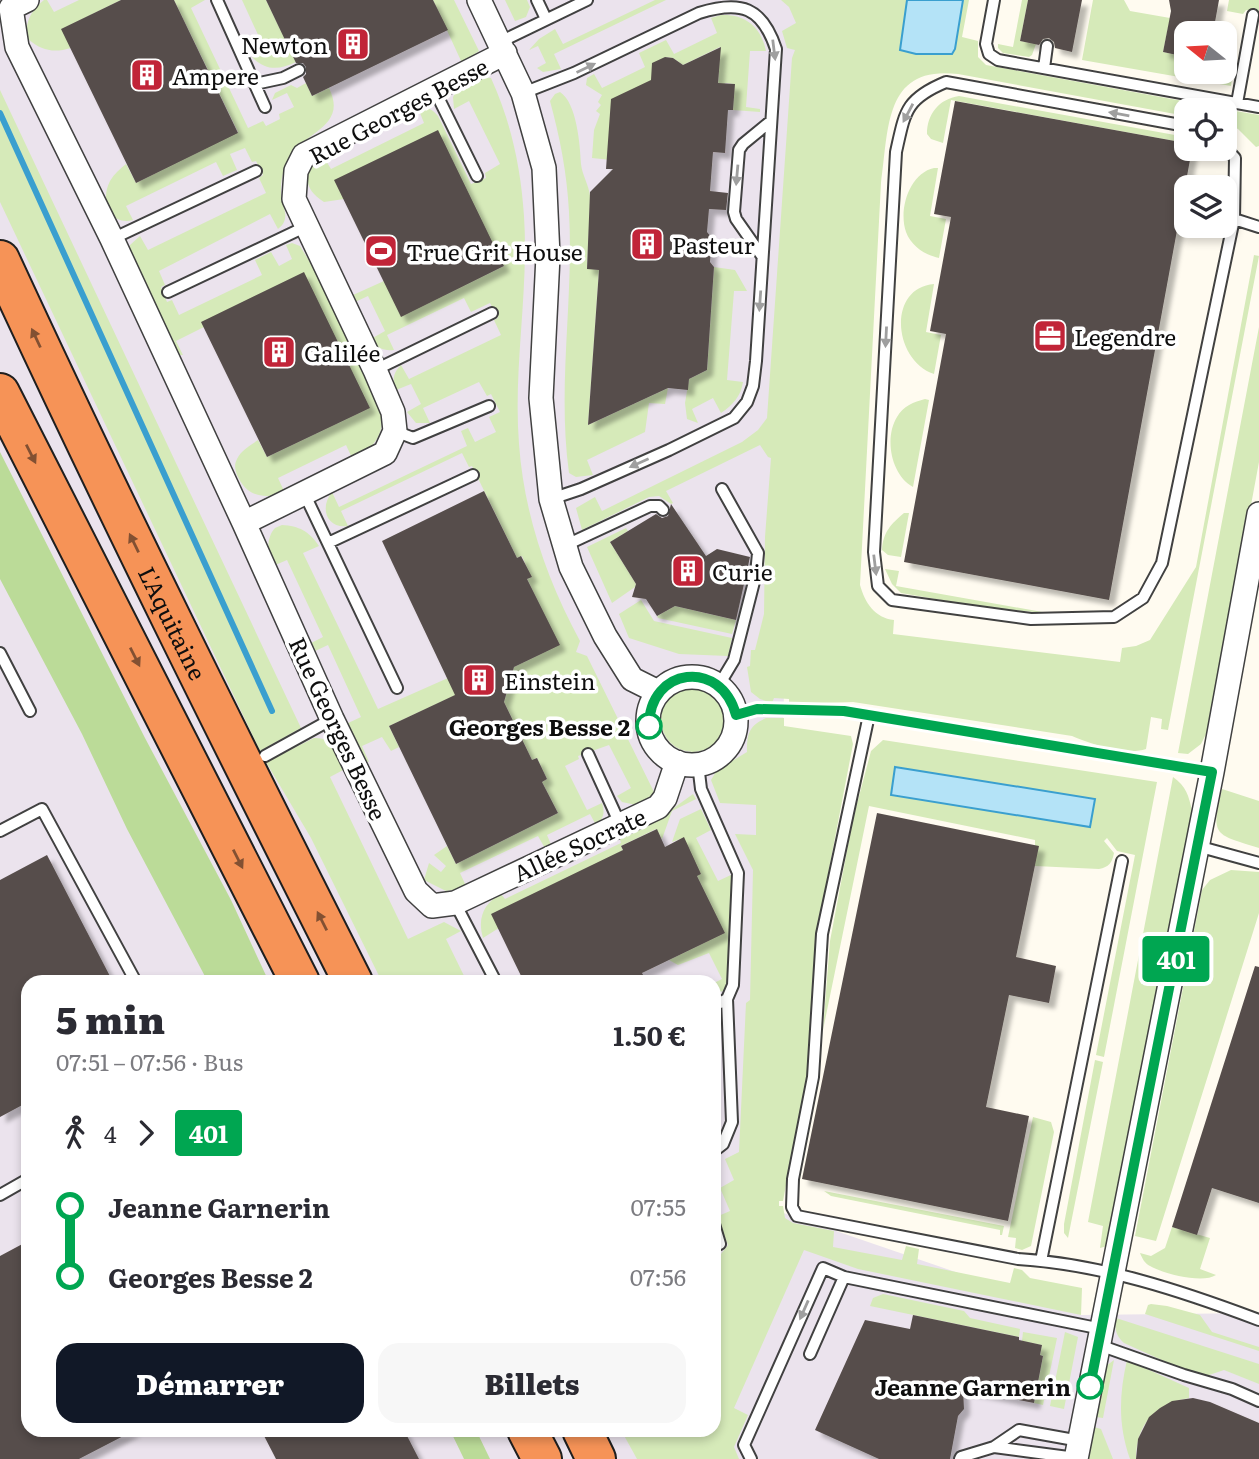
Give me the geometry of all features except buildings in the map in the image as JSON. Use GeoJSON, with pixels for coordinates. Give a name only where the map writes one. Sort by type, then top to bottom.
{"type":"FeatureCollection","features":[{"type":"Feature","properties":{"kind":"highway","name":"L'Aquitaine"},"geometry":{"type":"LineString","coordinates":[[0,260],[50,370],[217,715],[349,975]]}},
{"type":"Feature","properties":{"kind":"highway"},"geometry":{"type":"LineString","coordinates":[[0,393],[296,975]]}},
{"type":"Feature","properties":{"kind":"highway"},"geometry":{"type":"LineString","coordinates":[[531,1437],[542,1459]]}},
{"type":"Feature","properties":{"kind":"highway"},"geometry":{"type":"LineString","coordinates":[[585,1437],[596,1459]]}},
{"type":"Feature","properties":{"kind":"street","name":"Rue Georges Besse"},"geometry":{"type":"LineString","coordinates":[[479,0],[523,93],[544,168],[548,256],[541,398],[551,499],[571,567],[605,636],[632,679],[658,692]]}},
{"type":"Feature","properties":{"kind":"street","name":"Rue Georges Besse"},"geometry":{"type":"LineString","coordinates":[[14,3],[17,47],[112,239],[332,719],[416,891],[432,906],[455,903]]}},
{"type":"Feature","properties":{"kind":"street","name":"Rue Georges Besse"},"geometry":{"type":"LineString","coordinates":[[395,431],[393,412],[375,370],[294,199],[296,171],[304,155],[434,89],[502,48]]}},
{"type":"Feature","properties":{"kind":"street"},"geometry":{"type":"LineString","coordinates":[[244,523],[385,453],[395,431]]}},
{"type":"Feature","properties":{"kind":"street"},"geometry":{"type":"LineString","coordinates":[[1077,1453],[1198,846],[1259,514]]}},
{"type":"Feature","properties":{"kind":"street"},"geometry":{"type":"LineString","coordinates":[[694,676],[719,685],[728,694],[736,715],[736,729],[723,753],[712,761],[688,763],[666,756],[652,738],[649,714],[658,692],[668,683],[694,676]]}},
{"type":"Feature","properties":{"kind":"street","name":"Allée Socrate"},"geometry":{"type":"LineString","coordinates":[[455,903],[658,807],[688,763]]}},
{"type":"Feature","properties":{"kind":"lane"},"geometry":{"type":"LineString","coordinates":[[217,0],[265,107]]}},
{"type":"Feature","properties":{"kind":"lane"},"geometry":{"type":"LineString","coordinates":[[537,0],[546,19]]}},
{"type":"Feature","properties":{"kind":"lane"},"geometry":{"type":"LineString","coordinates":[[502,48],[546,19],[587,0]]}},
{"type":"Feature","properties":{"kind":"lane"},"geometry":{"type":"LineString","coordinates":[[994,0],[986,44],[989,54],[999,60],[1209,98]]}},
{"type":"Feature","properties":{"kind":"lane"},"geometry":{"type":"LineString","coordinates":[[523,93],[574,73],[719,6],[740,6],[757,15],[769,29],[776,49],[753,386],[747,402],[734,418],[581,489],[551,499]]}},
{"type":"Feature","properties":{"kind":"lane"},"geometry":{"type":"LineString","coordinates":[[1253,15],[1237,103],[1259,107]]}},
{"type":"Feature","properties":{"kind":"lane"},"geometry":{"type":"LineString","coordinates":[[1044,68],[1047,47]]}},
{"type":"Feature","properties":{"kind":"lane"},"geometry":{"type":"LineString","coordinates":[[255,84],[283,78],[299,70]]}},
{"type":"Feature","properties":{"kind":"lane"},"geometry":{"type":"LineString","coordinates":[[1174,124],[946,82],[921,92],[905,113],[896,152],[874,552],[878,586],[892,600],[1031,619],[1114,617],[1143,598],[1162,563],[1230,238]]}},
{"type":"Feature","properties":{"kind":"lane"},"geometry":{"type":"LineString","coordinates":[[434,89],[477,176]]}},
{"type":"Feature","properties":{"kind":"lane"},"geometry":{"type":"LineString","coordinates":[[762,256],[736,219],[734,204],[739,149],[771,121]]}},
{"type":"Feature","properties":{"kind":"lane"},"geometry":{"type":"LineString","coordinates":[[112,239],[256,171]]}},
{"type":"Feature","properties":{"kind":"lane"},"geometry":{"type":"LineString","coordinates":[[1237,220],[1259,227]]}},
{"type":"Feature","properties":{"kind":"lane"},"geometry":{"type":"LineString","coordinates":[[168,292],[307,226]]}},
{"type":"Feature","properties":{"kind":"lane"},"geometry":{"type":"LineString","coordinates":[[375,370],[492,313]]}},
{"type":"Feature","properties":{"kind":"lane"},"geometry":{"type":"LineString","coordinates":[[395,431],[413,438],[489,406]]}},
{"type":"Feature","properties":{"kind":"lane"},"geometry":{"type":"LineString","coordinates":[[328,543],[473,475]]}},
{"type":"Feature","properties":{"kind":"lane"},"geometry":{"type":"LineString","coordinates":[[719,685],[734,660],[757,574],[758,553],[722,489]]}},
{"type":"Feature","properties":{"kind":"lane"},"geometry":{"type":"LineString","coordinates":[[305,495],[397,688]]}},
{"type":"Feature","properties":{"kind":"lane"},"geometry":{"type":"LineString","coordinates":[[564,546],[650,506],[656,505],[663,510]]}},
{"type":"Feature","properties":{"kind":"lane"},"geometry":{"type":"LineString","coordinates":[[0,653],[30,711]]}},
{"type":"Feature","properties":{"kind":"lane"},"geometry":{"type":"LineString","coordinates":[[736,715],[757,709],[844,711],[1212,772]]}},
{"type":"Feature","properties":{"kind":"lane"},"geometry":{"type":"LineString","coordinates":[[869,715],[822,934],[813,1077],[793,1179],[792,1207],[797,1216],[1018,1259],[1113,1274],[1201,1298],[1259,1320]]}},
{"type":"Feature","properties":{"kind":"lane"},"geometry":{"type":"LineString","coordinates":[[265,756],[332,719]]}},
{"type":"Feature","properties":{"kind":"lane"},"geometry":{"type":"LineString","coordinates":[[588,754],[620,824]]}},
{"type":"Feature","properties":{"kind":"lane"},"geometry":{"type":"LineString","coordinates":[[688,763],[738,873],[733,985],[727,999],[732,1122],[721,1146]]}},
{"type":"Feature","properties":{"kind":"lane"},"geometry":{"type":"LineString","coordinates":[[0,831],[42,809],[132,975]]}},
{"type":"Feature","properties":{"kind":"lane"},"geometry":{"type":"LineString","coordinates":[[1198,846],[1259,863]]}},
{"type":"Feature","properties":{"kind":"lane"},"geometry":{"type":"LineString","coordinates":[[1041,1261],[1122,861]]}},
{"type":"Feature","properties":{"kind":"lane"},"geometry":{"type":"LineString","coordinates":[[455,903],[492,975]]}},
{"type":"Feature","properties":{"kind":"lane"},"geometry":{"type":"LineString","coordinates":[[721,1002],[727,999]]}},
{"type":"Feature","properties":{"kind":"lane"},"geometry":{"type":"LineString","coordinates":[[0,1195],[21,1183]]}},
{"type":"Feature","properties":{"kind":"lane"},"geometry":{"type":"LineString","coordinates":[[751,1459],[744,1445],[823,1268],[844,1277],[1100,1337],[1184,1375],[1232,1389],[1259,1401]]}},
{"type":"Feature","properties":{"kind":"lane"},"geometry":{"type":"LineString","coordinates":[[810,1354],[844,1277]]}},
{"type":"Feature","properties":{"kind":"lane"},"geometry":{"type":"LineString","coordinates":[[960,1459],[995,1447],[1019,1430],[1077,1453]]}},
{"type":"Feature","properties":{"kind":"lane"},"geometry":{"type":"LineString","coordinates":[[995,1447],[1077,1453]]}},
{"type":"Feature","properties":{"kind":"shaded area"},"geometry":{"type":"Polygon","coordinates":[[[0,0],[810,0],[775,936],[769,1208],[1081,1315],[1259,1313],[1259,1459],[0,1459],[0,0]]]}},
{"type":"Feature","properties":{"kind":"green space"},"geometry":{"type":"Polygon","coordinates":[[[44,0],[47,0],[54,12],[79,0],[121,0],[62,29],[71,48],[54,51],[38,46],[28,39],[30,17],[44,0]]]}},
{"type":"Feature","properties":{"kind":"green space"},"geometry":{"type":"Polygon","coordinates":[[[174,0],[205,0],[191,8],[248,128],[263,121],[266,126],[280,119],[279,114],[294,107],[287,93],[272,100],[275,93],[291,85],[297,88],[306,83],[312,96],[329,88],[333,101],[333,112],[329,120],[297,148],[286,165],[281,185],[285,220],[278,229],[270,214],[159,271],[165,285],[161,287],[167,302],[172,300],[179,315],[262,275],[255,260],[271,252],[279,266],[292,259],[286,245],[292,243],[300,246],[314,269],[379,402],[381,429],[374,443],[353,460],[346,445],[278,478],[285,493],[277,495],[256,495],[241,482],[235,465],[244,450],[258,440],[267,457],[369,408],[204,327],[176,341],[183,355],[178,355],[130,253],[130,245],[140,236],[148,250],[266,193],[259,178],[263,175],[245,148],[230,154],[237,170],[223,176],[216,162],[126,206],[133,220],[118,219],[109,210],[107,188],[113,176],[126,164],[136,183],[238,132],[174,0]]]}},
{"type":"Feature","properties":{"kind":"green space"},"geometry":{"type":"Polygon","coordinates":[[[242,0],[266,0],[296,62],[273,68],[262,65],[252,57],[265,50],[242,0]]]}},
{"type":"Feature","properties":{"kind":"green space"},"geometry":{"type":"Polygon","coordinates":[[[433,0],[454,0],[479,51],[462,63],[433,0]]]}},
{"type":"Feature","properties":{"kind":"green space"},"geometry":{"type":"Polygon","coordinates":[[[505,0],[527,0],[530,7],[526,17],[515,21],[505,0]]]}},
{"type":"Feature","properties":{"kind":"green space"},"geometry":{"type":"Polygon","coordinates":[[[655,0],[666,0],[554,54],[561,69],[543,72],[537,68],[546,63],[538,46],[529,50],[539,39],[555,29],[563,44],[655,0]]]}},
{"type":"Feature","properties":{"kind":"green space"},"geometry":{"type":"Polygon","coordinates":[[[781,0],[969,0],[962,37],[978,41],[978,57],[986,65],[1174,99],[1174,114],[958,74],[934,74],[916,79],[903,90],[895,104],[889,122],[881,183],[860,585],[865,598],[876,613],[894,620],[893,634],[1120,662],[1122,648],[1150,640],[1196,567],[1254,255],[1259,256],[1168,730],[1161,729],[1162,719],[1151,717],[1146,749],[1119,750],[1072,736],[853,702],[789,704],[789,699],[774,698],[772,703],[751,692],[747,667],[750,666],[751,650],[755,650],[764,614],[765,537],[771,458],[760,445],[666,491],[673,503],[671,504],[659,496],[649,497],[582,530],[576,508],[595,497],[602,511],[742,442],[758,430],[767,418],[792,58],[795,50],[787,48],[782,31],[796,23],[789,7],[781,0]]]}},
{"type":"Feature","properties":{"kind":"green space"},"geometry":{"type":"Polygon","coordinates":[[[1022,0],[1028,0],[1020,41],[1036,44],[1029,57],[1003,53],[998,48],[998,44],[1013,47],[1022,0]]]}},
{"type":"Feature","properties":{"kind":"green space"},"geometry":{"type":"Polygon","coordinates":[[[1093,0],[1124,0],[1130,11],[1170,18],[1163,52],[1174,54],[1174,76],[1082,60],[1093,0]]]}},
{"type":"Feature","properties":{"kind":"green space"},"geometry":{"type":"Polygon","coordinates":[[[1229,0],[1259,0],[1259,12],[1246,10],[1243,14],[1227,11],[1229,0]]]}},
{"type":"Feature","properties":{"kind":"green space"},"geometry":{"type":"Polygon","coordinates":[[[721,15],[745,20],[756,29],[764,43],[766,51],[750,51],[746,107],[760,109],[760,112],[733,110],[734,84],[725,83],[723,105],[717,104],[720,47],[683,65],[673,58],[665,57],[611,160],[592,158],[594,130],[600,114],[596,111],[601,105],[598,102],[602,95],[586,85],[587,78],[594,74],[602,88],[645,67],[639,53],[666,40],[674,54],[717,33],[711,18],[721,15]]]}},
{"type":"Feature","properties":{"kind":"green space"},"geometry":{"type":"Polygon","coordinates":[[[482,77],[491,78],[504,111],[518,163],[523,198],[525,244],[518,416],[522,470],[532,521],[557,594],[580,641],[576,652],[587,656],[655,794],[636,805],[622,802],[617,796],[631,788],[609,745],[578,756],[579,759],[565,766],[587,810],[602,803],[603,815],[599,823],[596,825],[590,814],[547,835],[552,847],[546,850],[538,836],[460,873],[467,888],[446,891],[424,880],[429,863],[441,872],[446,866],[434,855],[447,846],[456,864],[558,813],[542,782],[547,779],[537,758],[532,760],[504,702],[514,667],[559,645],[527,579],[531,577],[522,556],[517,558],[472,466],[469,467],[462,453],[341,511],[348,526],[330,521],[326,504],[332,492],[339,507],[467,446],[461,431],[468,428],[475,442],[496,432],[489,417],[500,412],[491,394],[487,396],[479,382],[423,408],[430,423],[416,423],[407,412],[421,404],[411,384],[396,390],[394,383],[395,374],[401,365],[409,379],[501,335],[494,320],[498,318],[490,303],[471,312],[464,298],[387,335],[394,350],[390,350],[381,348],[371,339],[385,331],[368,296],[353,303],[353,295],[384,281],[401,316],[504,266],[344,199],[324,202],[311,191],[308,179],[311,167],[322,154],[331,169],[424,123],[418,108],[424,107],[438,116],[471,184],[486,178],[485,173],[500,164],[469,101],[454,109],[453,97],[456,92],[482,77]]]}},
{"type":"Feature","properties":{"kind":"green space"},"geometry":{"type":"Polygon","coordinates":[[[0,90],[301,728],[260,751],[0,202],[0,90]]]}},
{"type":"Feature","properties":{"kind":"green space"},"geometry":{"type":"Polygon","coordinates":[[[560,92],[566,97],[574,115],[582,168],[590,196],[587,268],[599,270],[588,425],[668,388],[665,404],[649,403],[645,432],[587,460],[593,475],[576,477],[569,473],[565,408],[570,245],[568,198],[550,101],[560,92]]]}},
{"type":"Feature","properties":{"kind":"green space"},"geometry":{"type":"Polygon","coordinates":[[[959,96],[1174,135],[1174,141],[951,100],[943,143],[931,139],[927,134],[932,114],[940,104],[959,96]]]}},
{"type":"Feature","properties":{"kind":"green space"},"geometry":{"type":"Polygon","coordinates":[[[1237,111],[1259,115],[1259,146],[1256,147],[1238,129],[1237,111]]]}},
{"type":"Feature","properties":{"kind":"green space"},"geometry":{"type":"Polygon","coordinates":[[[938,168],[930,216],[946,219],[939,258],[915,246],[908,237],[904,223],[905,203],[912,184],[926,171],[938,168]]]}},
{"type":"Feature","properties":{"kind":"green space"},"geometry":{"type":"Polygon","coordinates":[[[714,267],[735,270],[747,291],[734,291],[727,380],[743,382],[736,400],[721,413],[713,398],[692,409],[698,423],[687,419],[685,403],[689,379],[707,370],[714,267]]]}},
{"type":"Feature","properties":{"kind":"green space"},"geometry":{"type":"Polygon","coordinates":[[[934,284],[926,332],[941,335],[934,374],[920,366],[910,355],[901,325],[908,298],[919,288],[934,284]]]}},
{"type":"Feature","properties":{"kind":"green space"},"geometry":{"type":"Polygon","coordinates":[[[1259,327],[1259,462],[1210,726],[1201,744],[1188,754],[1178,753],[1259,327]]]}},
{"type":"Feature","properties":{"kind":"green space"},"geometry":{"type":"Polygon","coordinates":[[[925,399],[929,400],[913,487],[899,474],[895,465],[891,435],[902,410],[925,399]]]}},
{"type":"Feature","properties":{"kind":"green space"},"geometry":{"type":"Polygon","coordinates":[[[0,452],[145,738],[231,900],[266,975],[204,975],[0,579],[0,452]]]}},
{"type":"Feature","properties":{"kind":"green space"},"geometry":{"type":"Polygon","coordinates":[[[904,513],[909,513],[901,557],[888,555],[882,550],[884,538],[904,513]]]}},
{"type":"Feature","properties":{"kind":"green space"},"geometry":{"type":"Polygon","coordinates":[[[282,525],[303,530],[319,546],[303,553],[378,709],[448,678],[456,695],[389,726],[399,747],[391,751],[382,737],[362,746],[369,762],[364,761],[346,724],[361,717],[328,645],[313,652],[309,644],[323,637],[287,560],[273,566],[271,561],[268,546],[270,536],[275,528],[282,525]]]}},
{"type":"Feature","properties":{"kind":"green space"},"geometry":{"type":"Polygon","coordinates":[[[626,528],[628,531],[610,542],[636,584],[612,603],[587,547],[626,528]]]}},
{"type":"Feature","properties":{"kind":"green space"},"geometry":{"type":"Polygon","coordinates":[[[885,569],[899,571],[896,586],[1048,613],[987,608],[901,593],[892,584],[885,569]]]}},
{"type":"Feature","properties":{"kind":"green space"},"geometry":{"type":"Polygon","coordinates":[[[641,600],[654,621],[732,638],[728,656],[679,654],[629,638],[619,614],[641,600]]]}},
{"type":"Feature","properties":{"kind":"green space"},"geometry":{"type":"Polygon","coordinates":[[[675,606],[736,620],[732,634],[658,618],[657,616],[675,606]]]}},
{"type":"Feature","properties":{"kind":"green space"},"geometry":{"type":"Polygon","coordinates":[[[687,688],[699,688],[716,697],[723,708],[723,732],[716,743],[699,752],[687,752],[675,747],[666,738],[661,726],[661,714],[666,702],[675,693],[687,688]]]}},
{"type":"Feature","properties":{"kind":"green space"},"geometry":{"type":"Polygon","coordinates":[[[766,718],[784,718],[784,726],[851,736],[853,744],[816,937],[807,1074],[783,1201],[779,1201],[779,1206],[783,1206],[785,1218],[793,1223],[834,1231],[833,1247],[902,1260],[906,1246],[919,1249],[917,1264],[1010,1283],[1014,1268],[1022,1270],[1030,1278],[1082,1288],[1081,1315],[858,1269],[804,1250],[734,1408],[748,1415],[734,1447],[739,1459],[637,1459],[625,1437],[721,1437],[721,1254],[728,1245],[721,1229],[721,1215],[730,1211],[721,1187],[734,1180],[725,1159],[739,1152],[746,1003],[750,1000],[753,870],[735,834],[756,835],[756,805],[720,803],[711,780],[717,770],[747,752],[750,731],[766,718]]]}},
{"type":"Feature","properties":{"kind":"green space"},"geometry":{"type":"Polygon","coordinates":[[[314,738],[330,743],[345,769],[330,777],[408,939],[444,922],[461,931],[446,939],[464,975],[379,975],[311,838],[266,762],[314,738]]]}},
{"type":"Feature","properties":{"kind":"green space"},"geometry":{"type":"Polygon","coordinates":[[[883,740],[1157,782],[1104,1057],[1096,1055],[1135,855],[1117,851],[1107,838],[1104,841],[1114,853],[1108,866],[1099,869],[1035,866],[1035,840],[869,806],[823,1030],[830,941],[853,819],[871,751],[883,740]]]}},
{"type":"Feature","properties":{"kind":"green space"},"geometry":{"type":"Polygon","coordinates":[[[1173,777],[1186,792],[1192,811],[1112,1231],[1107,1246],[1100,1248],[1103,1226],[1088,1222],[1173,777]]]}},
{"type":"Feature","properties":{"kind":"green space"},"geometry":{"type":"Polygon","coordinates":[[[1222,789],[1259,801],[1259,848],[1233,840],[1220,831],[1217,816],[1222,789]]]}},
{"type":"Feature","properties":{"kind":"green space"},"geometry":{"type":"Polygon","coordinates":[[[693,794],[696,799],[672,811],[662,839],[656,829],[621,846],[623,850],[483,938],[483,912],[495,898],[501,894],[505,899],[621,843],[619,836],[671,810],[693,794]]]}},
{"type":"Feature","properties":{"kind":"green space"},"geometry":{"type":"Polygon","coordinates":[[[701,809],[711,830],[696,838],[718,881],[733,874],[728,977],[724,991],[721,992],[721,975],[709,953],[678,965],[669,960],[724,933],[697,876],[683,838],[672,842],[680,819],[701,809]]]}},
{"type":"Feature","properties":{"kind":"green space"},"geometry":{"type":"Polygon","coordinates":[[[1231,870],[1259,872],[1259,913],[1156,1241],[1135,1236],[1202,890],[1210,880],[1231,870]]]}},
{"type":"Feature","properties":{"kind":"green space"},"geometry":{"type":"Polygon","coordinates":[[[1095,1060],[1103,1062],[1068,1238],[1064,1233],[1064,1224],[1095,1060]]]}},
{"type":"Feature","properties":{"kind":"green space"},"geometry":{"type":"Polygon","coordinates":[[[1033,1117],[1051,1122],[1054,1132],[1031,1246],[1022,1250],[1015,1248],[1016,1238],[1008,1237],[1033,1117]]]}},
{"type":"Feature","properties":{"kind":"green space"},"geometry":{"type":"Polygon","coordinates":[[[824,1191],[1004,1226],[1000,1235],[1000,1230],[831,1196],[824,1191]]]}},
{"type":"Feature","properties":{"kind":"green space"},"geometry":{"type":"Polygon","coordinates":[[[1172,1227],[1210,1238],[1200,1269],[1216,1275],[1202,1279],[1183,1277],[1156,1269],[1145,1262],[1140,1253],[1151,1256],[1165,1248],[1172,1227]]]}},
{"type":"Feature","properties":{"kind":"green space"},"geometry":{"type":"Polygon","coordinates":[[[883,1294],[964,1311],[970,1318],[1020,1329],[1019,1337],[870,1306],[873,1298],[883,1294]]]}},
{"type":"Feature","properties":{"kind":"green space"},"geometry":{"type":"Polygon","coordinates":[[[1151,1304],[1200,1315],[1212,1332],[1259,1347],[1259,1351],[1145,1314],[1151,1304]]]}},
{"type":"Feature","properties":{"kind":"green space"},"geometry":{"type":"Polygon","coordinates":[[[1116,1318],[1259,1364],[1259,1384],[1224,1370],[1203,1377],[1197,1376],[1124,1343],[1116,1332],[1116,1318]]]}},
{"type":"Feature","properties":{"kind":"green space"},"geometry":{"type":"Polygon","coordinates":[[[1023,1332],[1057,1338],[1043,1405],[1034,1403],[1043,1356],[1040,1355],[1042,1345],[1022,1341],[1023,1332]]]}},
{"type":"Feature","properties":{"kind":"green space"},"geometry":{"type":"Polygon","coordinates":[[[1065,1332],[1078,1337],[1064,1409],[1050,1406],[1065,1332]]]}},
{"type":"Feature","properties":{"kind":"green space"},"geometry":{"type":"Polygon","coordinates":[[[1114,1360],[1103,1418],[1096,1417],[1106,1366],[1114,1360]]]}},
{"type":"Feature","properties":{"kind":"green space"},"geometry":{"type":"Polygon","coordinates":[[[1127,1360],[1189,1388],[1189,1398],[1166,1405],[1144,1426],[1136,1459],[1130,1459],[1122,1422],[1122,1385],[1127,1360]]]}},
{"type":"Feature","properties":{"kind":"green space"},"geometry":{"type":"Polygon","coordinates":[[[1094,1427],[1101,1429],[1113,1459],[1087,1459],[1094,1427]]]}},
{"type":"Feature","properties":{"kind":"green space"},"geometry":{"type":"Polygon","coordinates":[[[453,1437],[479,1437],[490,1459],[464,1459],[453,1437]]]}},
{"type":"Feature","properties":{"kind":"water"},"geometry":{"type":"Polygon","coordinates":[[[907,0],[963,0],[952,54],[916,54],[900,50],[907,0]]]}},
{"type":"Feature","properties":{"kind":"water"},"geometry":{"type":"Polygon","coordinates":[[[895,767],[1095,799],[1090,827],[891,795],[895,767]]]}},
{"type":"Feature","properties":{"kind":"waterway"},"geometry":{"type":"LineString","coordinates":[[0,113],[272,711]]}},
{"type":"Feature","properties":{"kind":"bus line","name":"401"},"geometry":{"type":"LineString","coordinates":[[649,726],[652,702],[658,692],[668,683],[694,676],[719,685],[728,694],[736,715],[757,709],[844,711],[1212,772],[1090,1386]]}},
{"type":"Feature","properties":{"kind":"place","name":"Newton"},"geometry":{"type":"Point","coordinates":[353,44]}},
{"type":"Feature","properties":{"kind":"place","name":"Ampere"},"geometry":{"type":"Point","coordinates":[147,75]}},
{"type":"Feature","properties":{"kind":"place","name":"Pasteur"},"geometry":{"type":"Point","coordinates":[647,244]}},
{"type":"Feature","properties":{"kind":"place","name":"True Grit House"},"geometry":{"type":"Point","coordinates":[381,251]}},
{"type":"Feature","properties":{"kind":"place","name":"Legendre"},"geometry":{"type":"Point","coordinates":[1050,336]}},
{"type":"Feature","properties":{"kind":"place","name":"Galilée"},"geometry":{"type":"Point","coordinates":[279,352]}},
{"type":"Feature","properties":{"kind":"place","name":"Curie"},"geometry":{"type":"Point","coordinates":[688,571]}},
{"type":"Feature","properties":{"kind":"place","name":"Einstein"},"geometry":{"type":"Point","coordinates":[479,680]}},
{"type":"Feature","properties":{"kind":"place","name":"Georges Besse 2"},"geometry":{"type":"Point","coordinates":[649,726]}},
{"type":"Feature","properties":{"kind":"place","name":"Jeanne Garnerin"},"geometry":{"type":"Point","coordinates":[1090,1386]}}]}
